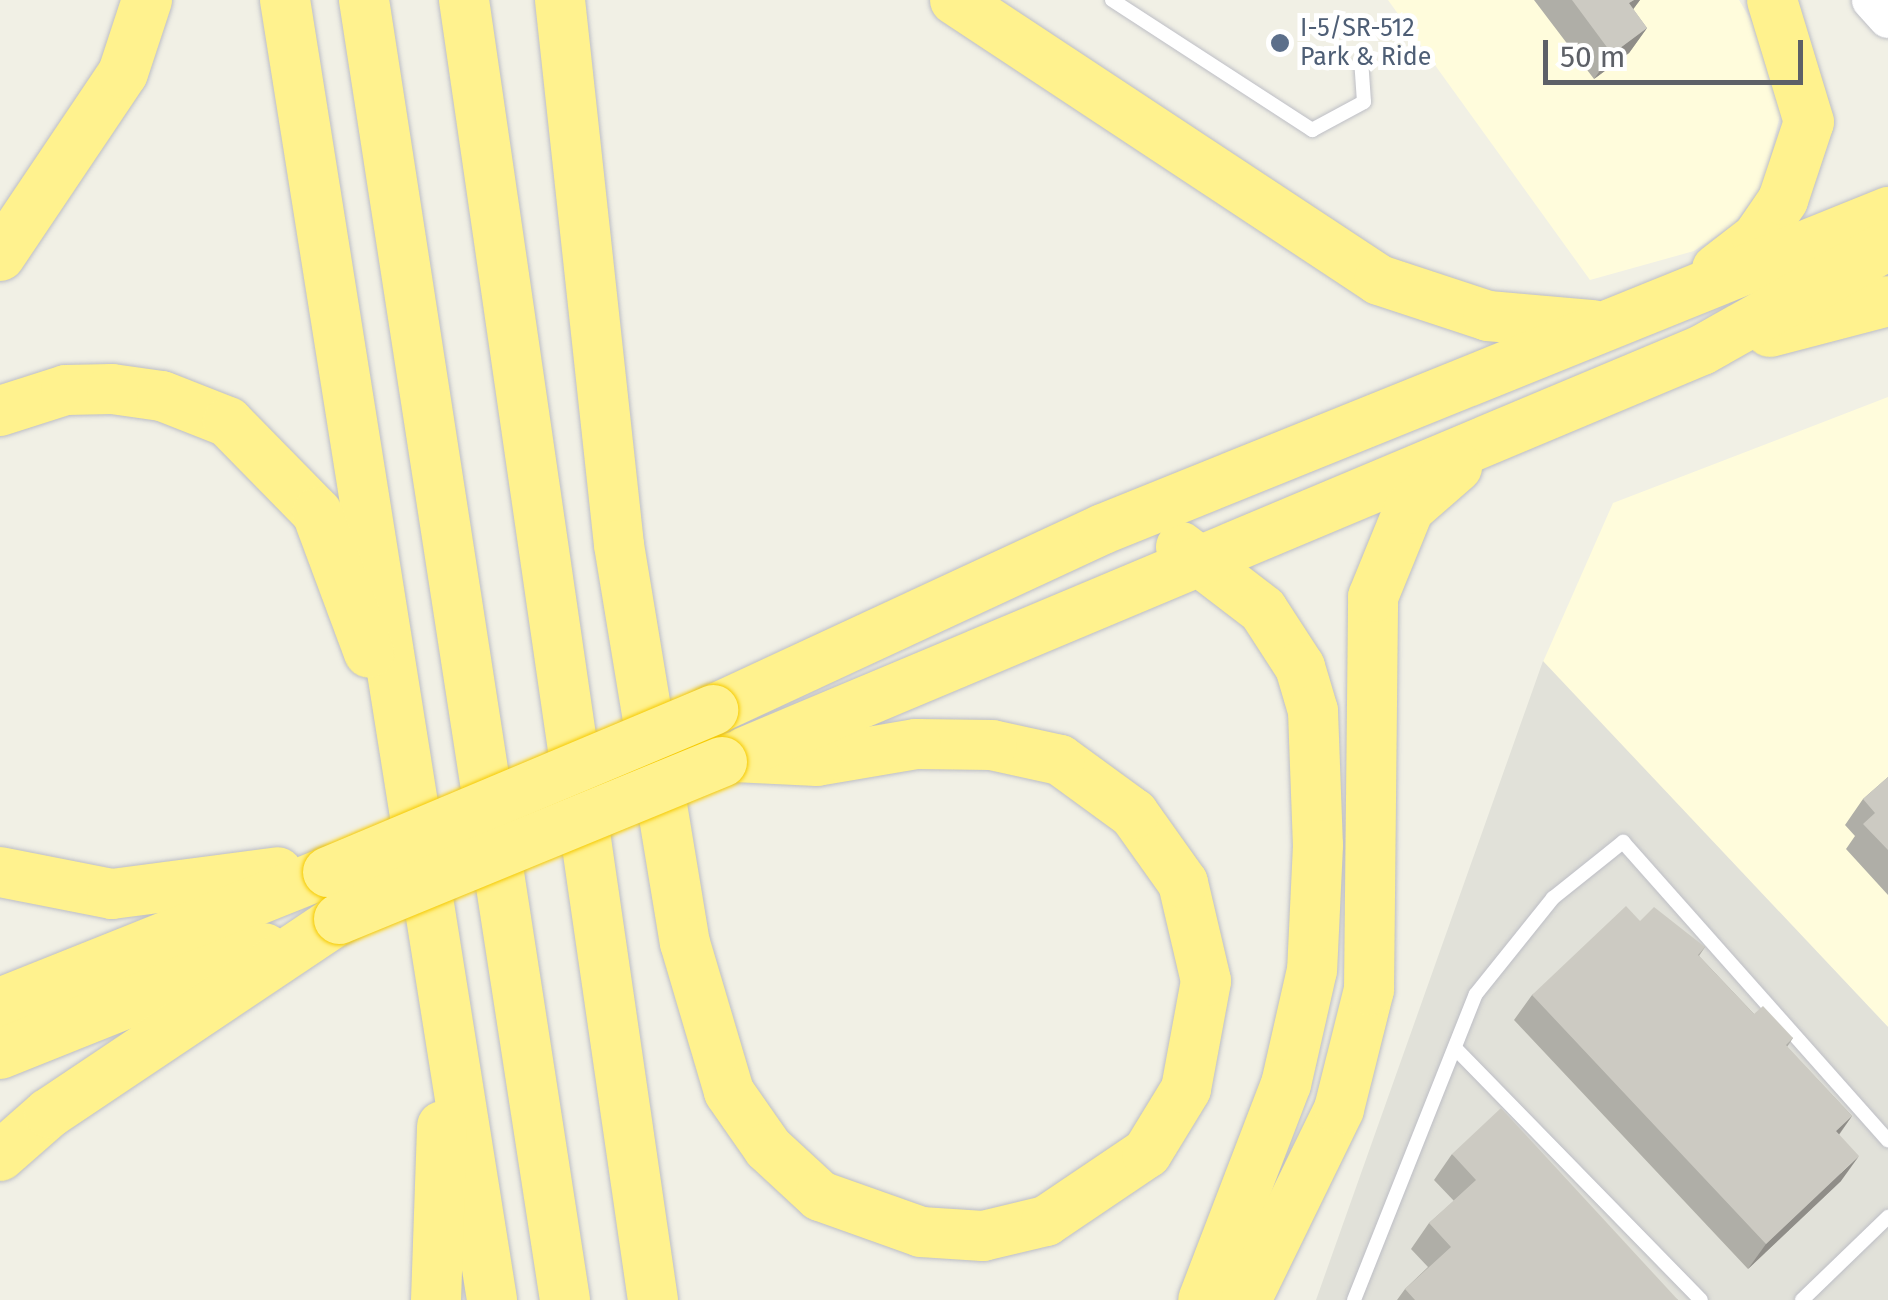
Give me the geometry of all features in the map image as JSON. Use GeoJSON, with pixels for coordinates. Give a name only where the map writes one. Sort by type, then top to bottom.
{"type":"FeatureCollection","features":[{"type":"Feature","properties":{"kind":"highway"},"geometry":{"type":"LineString","coordinates":[[0,256],[123,73],[147,0]]}},
{"type":"Feature","properties":{"kind":"highway"},"geometry":{"type":"LineString","coordinates":[[285,0],[406,755],[446,1031],[492,1300]]}},
{"type":"Feature","properties":{"kind":"highway"},"geometry":{"type":"LineString","coordinates":[[364,0],[565,1300]]}},
{"type":"Feature","properties":{"kind":"highway"},"geometry":{"type":"LineString","coordinates":[[464,0],[653,1300]]}},
{"type":"Feature","properties":{"kind":"highway"},"geometry":{"type":"LineString","coordinates":[[560,0],[619,546],[685,943],[729,1092],[768,1148],[820,1196],[921,1232],[983,1236],[1046,1222],[1148,1153],[1186,1089],[1206,981],[1183,883],[1134,814],[1060,760],[992,745],[916,744],[816,761],[728,760]]}},
{"type":"Feature","properties":{"kind":"highway"},"geometry":{"type":"LineString","coordinates":[[955,0],[1379,280],[1488,316],[1604,326]]}},
{"type":"Feature","properties":{"kind":"highway"},"geometry":{"type":"LineString","coordinates":[[1685,293],[1756,238],[1794,179],[1809,122],[1772,0]]}},
{"type":"Feature","properties":{"kind":"highway"},"geometry":{"type":"LineString","coordinates":[[0,1054],[714,710],[1103,529],[1888,212]]}},
{"type":"Feature","properties":{"kind":"highway"},"geometry":{"type":"LineString","coordinates":[[0,1003],[334,895],[728,760],[1702,350],[1888,245]]}},
{"type":"Feature","properties":{"kind":"highway"},"geometry":{"type":"LineString","coordinates":[[1702,350],[1888,300]]}},
{"type":"Feature","properties":{"kind":"highway"},"geometry":{"type":"LineString","coordinates":[[0,411],[44,395],[112,389],[184,403],[247,435],[318,513],[406,755]]}},
{"type":"Feature","properties":{"kind":"highway"},"geometry":{"type":"LineString","coordinates":[[1246,1300],[1340,1109],[1369,990],[1374,597],[1409,509],[1484,444]]}},
{"type":"Feature","properties":{"kind":"highway"},"geometry":{"type":"LineString","coordinates":[[1103,529],[1206,558],[1263,610],[1300,667],[1313,710],[1318,845],[1312,970],[1286,1084],[1203,1300]]}},
{"type":"Feature","properties":{"kind":"highway"},"geometry":{"type":"LineString","coordinates":[[0,872],[112,894],[334,895]]}},
{"type":"Feature","properties":{"kind":"highway"},"geometry":{"type":"LineString","coordinates":[[0,1156],[49,1113],[334,895]]}},
{"type":"Feature","properties":{"kind":"highway"},"geometry":{"type":"LineString","coordinates":[[436,1300],[446,1031]]}},
{"type":"Feature","properties":{"kind":"main road"},"geometry":{"type":"LineString","coordinates":[[1872,0],[1888,18]]}},
{"type":"Feature","properties":{"kind":"lane"},"geometry":{"type":"LineString","coordinates":[[1112,0],[1312,130],[1364,102],[1361,64]]}},
{"type":"Feature","properties":{"kind":"lane"},"geometry":{"type":"LineString","coordinates":[[1354,1300],[1476,994],[1553,898],[1623,842],[1888,1140]]}},
{"type":"Feature","properties":{"kind":"lane"},"geometry":{"type":"LineString","coordinates":[[1455,1048],[1701,1300]]}},
{"type":"Feature","properties":{"kind":"lane"},"geometry":{"type":"LineString","coordinates":[[1802,1300],[1888,1217]]}},
{"type":"Feature","properties":{"kind":"shaded area"},"geometry":{"type":"Polygon","coordinates":[[[1388,0],[1739,0],[1761,37],[1781,111],[1763,185],[1734,224],[1694,251],[1590,280],[1388,0]]]}},
{"type":"Feature","properties":{"kind":"shaded area"},"geometry":{"type":"Polygon","coordinates":[[[1888,397],[1888,1027],[1543,662],[1613,503],[1888,397]]]}},
{"type":"Feature","properties":{"kind":"shaded area"},"geometry":{"type":"Polygon","coordinates":[[[1543,661],[1888,1027],[1888,1300],[1316,1300],[1543,661]]]}},
{"type":"Feature","properties":{"kind":"building"},"geometry":{"type":"Polygon","coordinates":[[[1572,0],[1634,0],[1629,3],[1647,28],[1612,54],[1572,0]]]}},
{"type":"Feature","properties":{"kind":"building"},"geometry":{"type":"Polygon","coordinates":[[[1888,777],[1888,850],[1863,824],[1875,813],[1863,799],[1888,777]]]}},
{"type":"Feature","properties":{"kind":"building"},"geometry":{"type":"Polygon","coordinates":[[[1626,906],[1640,921],[1654,907],[1705,947],[1698,955],[1754,1014],[1763,1006],[1793,1038],[1786,1045],[1852,1116],[1836,1131],[1859,1156],[1766,1244],[1532,995],[1626,906]]]}},
{"type":"Feature","properties":{"kind":"building"},"geometry":{"type":"Polygon","coordinates":[[[1501,1108],[1678,1300],[1415,1300],[1405,1289],[1451,1247],[1429,1223],[1476,1180],[1452,1154],[1501,1108]]]}},
{"type":"Feature","properties":{"kind":"place","name":"I-5/SR-512 Park & Ride"},"geometry":{"type":"Point","coordinates":[1280,43]}}]}
